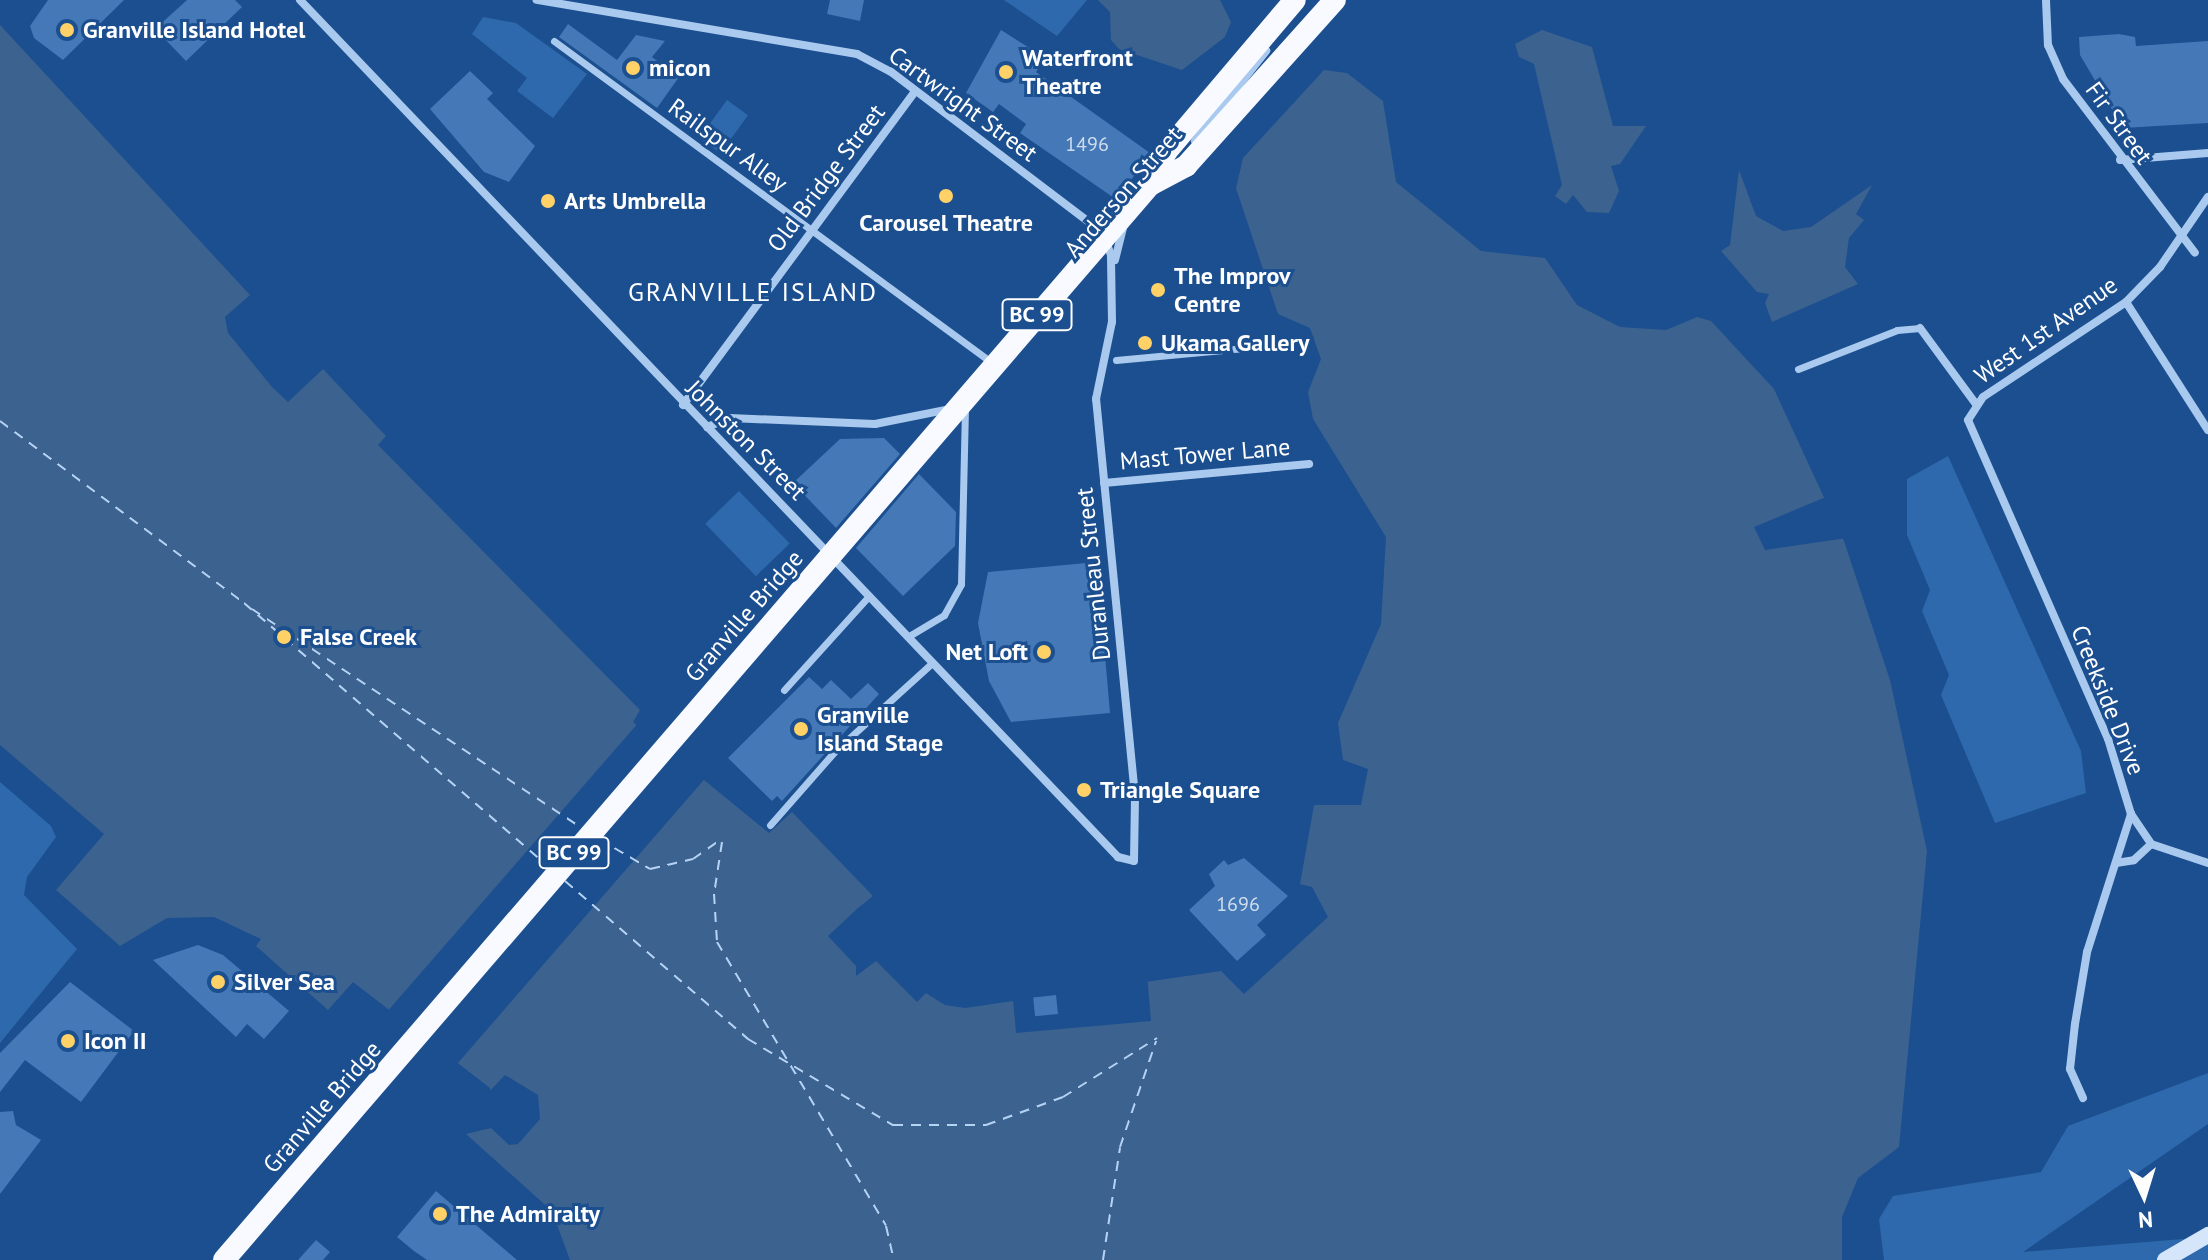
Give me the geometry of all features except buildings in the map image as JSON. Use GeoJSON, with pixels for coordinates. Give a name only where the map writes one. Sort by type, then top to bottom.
{"type":"FeatureCollection","features":[{"type":"Feature","properties":{"kind":"highway","name":"Granville Bridge"},"geometry":{"type":"LineString","coordinates":[[224,1260],[1150,185],[1166,152],[1295,0]]}},
{"type":"Feature","properties":{"kind":"highway"},"geometry":{"type":"LineString","coordinates":[[1150,185],[1186,166],[1335,0]]}},
{"type":"Feature","properties":{"kind":"main road"},"geometry":{"type":"LineString","coordinates":[[2165,1260],[2208,1235]]}},
{"type":"Feature","properties":{"kind":"street","name":"Johnston Street"},"geometry":{"type":"LineString","coordinates":[[300,0],[683,405],[909,636],[931,664],[1118,857],[1131,863]]}},
{"type":"Feature","properties":{"kind":"street","name":"Cartwright Street"},"geometry":{"type":"LineString","coordinates":[[537,0],[857,54],[915,92],[1102,232],[1108,243]]}},
{"type":"Feature","properties":{"kind":"street","name":"Anderson Street"},"geometry":{"type":"LineString","coordinates":[[965,406],[996,365],[1108,243],[1306,0]]}},
{"type":"Feature","properties":{"kind":"street","name":"Fir Street"},"geometry":{"type":"LineString","coordinates":[[2046,0],[2054,62],[2120,160],[2195,253]]}},
{"type":"Feature","properties":{"kind":"street","name":"Railspur Alley"},"geometry":{"type":"LineString","coordinates":[[554,41],[996,365]]}},
{"type":"Feature","properties":{"kind":"street","name":"Old Bridge Street"},"geometry":{"type":"LineString","coordinates":[[683,405],[915,92]]}},
{"type":"Feature","properties":{"kind":"street"},"geometry":{"type":"LineString","coordinates":[[2120,160],[2208,153]]}},
{"type":"Feature","properties":{"kind":"street","name":"West 1st Avenue"},"geometry":{"type":"LineString","coordinates":[[1968,420],[1975,403],[2126,302],[2160,267],[2208,197]]}},
{"type":"Feature","properties":{"kind":"street","name":"Duranleau Street"},"geometry":{"type":"LineString","coordinates":[[1111,280],[1124,223]]}},
{"type":"Feature","properties":{"kind":"street"},"geometry":{"type":"LineString","coordinates":[[1102,232],[1118,231]]}},
{"type":"Feature","properties":{"kind":"street","name":"Duranleau Street"},"geometry":{"type":"LineString","coordinates":[[1108,243],[1112,322],[1096,399],[1135,796],[1138,854],[1131,863]]}},
{"type":"Feature","properties":{"kind":"street"},"geometry":{"type":"LineString","coordinates":[[2126,302],[2208,430]]}},
{"type":"Feature","properties":{"kind":"street"},"geometry":{"type":"LineString","coordinates":[[1798,369],[1897,330],[1920,328],[1975,403]]}},
{"type":"Feature","properties":{"kind":"street"},"geometry":{"type":"LineString","coordinates":[[1116,360],[1277,345]]}},
{"type":"Feature","properties":{"kind":"street"},"geometry":{"type":"LineString","coordinates":[[707,427],[730,418],[875,424],[965,406],[961,584],[944,615],[909,636]]}},
{"type":"Feature","properties":{"kind":"street","name":"Creekside Drive"},"geometry":{"type":"LineString","coordinates":[[1968,420],[2108,739],[2131,814],[2087,952],[2070,1069],[2083,1098]]}},
{"type":"Feature","properties":{"kind":"street","name":"Mast Tower Lane"},"geometry":{"type":"LineString","coordinates":[[1104,483],[1309,464]]}},
{"type":"Feature","properties":{"kind":"street"},"geometry":{"type":"LineString","coordinates":[[784,690],[869,596]]}},
{"type":"Feature","properties":{"kind":"street"},"geometry":{"type":"LineString","coordinates":[[770,825],[835,751],[931,664]]}},
{"type":"Feature","properties":{"kind":"street"},"geometry":{"type":"LineString","coordinates":[[2131,814],[2151,844],[2208,863]]}},
{"type":"Feature","properties":{"kind":"street"},"geometry":{"type":"LineString","coordinates":[[2116,863],[2134,860],[2151,844]]}},
{"type":"Feature","properties":{"kind":"street"},"geometry":{"type":"LineString","coordinates":[[231,1260],[286,1197]]}},
{"type":"Feature","properties":{"kind":"shaded area"},"geometry":{"type":"Polygon","coordinates":[[[1004,0],[1087,0],[1057,36],[1004,0]]]}},
{"type":"Feature","properties":{"kind":"shaded area"},"geometry":{"type":"Polygon","coordinates":[[[1098,0],[1220,0],[1231,22],[1225,37],[1182,70],[1119,49],[1111,40],[1110,12],[1098,0]]]}},
{"type":"Feature","properties":{"kind":"shaded area"},"geometry":{"type":"Polygon","coordinates":[[[483,17],[516,23],[587,74],[553,118],[517,91],[527,78],[472,34],[483,17]]]}},
{"type":"Feature","properties":{"kind":"shaded area","name":"False Creek"},"geometry":{"type":"Polygon","coordinates":[[[0,25],[250,295],[225,317],[228,333],[272,387],[288,402],[323,369],[386,436],[378,445],[640,710],[633,722],[769,833],[792,812],[873,896],[858,908],[859,918],[916,987],[945,1005],[965,1008],[1221,971],[1244,994],[1328,917],[1312,887],[1300,884],[1314,805],[1361,805],[1368,769],[1343,760],[1338,723],[1381,624],[1386,537],[1313,419],[1308,392],[1321,359],[1310,328],[1278,314],[1236,188],[1243,158],[1324,70],[1347,73],[1383,101],[1396,182],[1481,251],[1545,258],[1577,305],[1620,327],[1666,330],[1697,317],[1711,321],[1774,389],[1844,541],[1890,680],[1927,851],[1899,1147],[1858,1178],[1842,1217],[1842,1260],[570,1260],[552,1211],[466,1134],[491,1128],[490,1088],[353,982],[328,1010],[256,946],[261,939],[214,917],[167,918],[120,946],[56,890],[104,834],[0,745],[0,25]]]}},
{"type":"Feature","properties":{"kind":"shaded area"},"geometry":{"type":"Polygon","coordinates":[[[1542,30],[1592,47],[1613,126],[1646,126],[1620,164],[1611,166],[1619,191],[1609,213],[1587,212],[1573,195],[1566,204],[1555,196],[1562,185],[1534,64],[1519,57],[1515,44],[1542,30]]]}},
{"type":"Feature","properties":{"kind":"shaded area"},"geometry":{"type":"Polygon","coordinates":[[[727,100],[748,115],[720,153],[699,138],[727,100]]]}},
{"type":"Feature","properties":{"kind":"shaded area"},"geometry":{"type":"Polygon","coordinates":[[[1739,170],[1756,216],[1783,231],[1811,227],[1872,185],[1856,214],[1864,220],[1849,238],[1845,267],[1858,284],[1772,322],[1765,303],[1769,294],[1757,292],[1721,251],[1730,245],[1739,170]]]}},
{"type":"Feature","properties":{"kind":"shaded area"},"geometry":{"type":"Polygon","coordinates":[[[1948,456],[2081,751],[2086,793],[1995,823],[1941,695],[1949,675],[1922,611],[1930,590],[1907,535],[1907,479],[1948,456]]]}},
{"type":"Feature","properties":{"kind":"shaded area"},"geometry":{"type":"Polygon","coordinates":[[[739,491],[790,544],[756,576],[705,524],[739,491]]]}},
{"type":"Feature","properties":{"kind":"shaded area"},"geometry":{"type":"Polygon","coordinates":[[[0,782],[51,826],[56,837],[27,877],[24,895],[77,949],[0,1043],[0,782]]]}},
{"type":"Feature","properties":{"kind":"shaded area"},"geometry":{"type":"Polygon","coordinates":[[[2208,1073],[2208,1124],[2023,1252],[2208,1237],[2208,1260],[1884,1260],[1879,1219],[1893,1196],[2041,1172],[2068,1126],[2208,1073]]]}},
{"type":"Feature","properties":{"kind":"pier"},"geometry":{"type":"Polygon","coordinates":[[[1826,497],[1847,538],[1765,550],[1754,527],[1826,497]]]}},
{"type":"Feature","properties":{"kind":"pier"},"geometry":{"type":"Polygon","coordinates":[[[639,722],[705,779],[451,1070],[386,1013],[639,722]]]}},
{"type":"Feature","properties":{"kind":"pier"},"geometry":{"type":"Polygon","coordinates":[[[858,908],[928,991],[917,1002],[876,961],[856,976],[856,966],[828,936],[858,908]]]}},
{"type":"Feature","properties":{"kind":"pier"},"geometry":{"type":"Polygon","coordinates":[[[1147,973],[1151,1021],[1016,1033],[1013,999],[1130,983],[1147,973]]]}},
{"type":"Feature","properties":{"kind":"pier"},"geometry":{"type":"Polygon","coordinates":[[[505,1075],[538,1095],[540,1119],[518,1144],[509,1145],[491,1128],[475,1129],[487,1124],[486,1095],[505,1075]]]}},
{"type":"Feature","properties":{"kind":"ferry route"},"geometry":{"type":"LineString","coordinates":[[0,421],[244,603],[548,866]]}},
{"type":"Feature","properties":{"kind":"ferry route"},"geometry":{"type":"LineString","coordinates":[[252,609],[583,829]]}},
{"type":"Feature","properties":{"kind":"ferry route"},"geometry":{"type":"LineString","coordinates":[[599,839],[650,869],[693,859],[722,839]]}},
{"type":"Feature","properties":{"kind":"ferry route"},"geometry":{"type":"LineString","coordinates":[[722,842],[714,894],[717,942],[886,1226],[894,1260]]}},
{"type":"Feature","properties":{"kind":"ferry route"},"geometry":{"type":"LineString","coordinates":[[565,881],[748,1039],[893,1125],[986,1125],[1063,1097],[1157,1038]]}},
{"type":"Feature","properties":{"kind":"ferry route"},"geometry":{"type":"LineString","coordinates":[[1103,1260],[1120,1147],[1156,1041]]}},
{"type":"Feature","properties":{"kind":"place","name":"Granville Island Hotel"},"geometry":{"type":"Point","coordinates":[67,30]}},
{"type":"Feature","properties":{"kind":"place","name":"micon"},"geometry":{"type":"Point","coordinates":[633,68]}},
{"type":"Feature","properties":{"kind":"place","name":"Waterfront Theatre"},"geometry":{"type":"Point","coordinates":[1006,72]}},
{"type":"Feature","properties":{"kind":"place","name":"Carousel Theatre"},"geometry":{"type":"Point","coordinates":[946,196]}},
{"type":"Feature","properties":{"kind":"place","name":"Arts Umbrella"},"geometry":{"type":"Point","coordinates":[548,201]}},
{"type":"Feature","properties":{"kind":"place","name":"The Improv Centre"},"geometry":{"type":"Point","coordinates":[1158,290]}},
{"type":"Feature","properties":{"kind":"place","name":"Ukama Gallery"},"geometry":{"type":"Point","coordinates":[1145,343]}},
{"type":"Feature","properties":{"kind":"place","name":"False Creek"},"geometry":{"type":"Point","coordinates":[284,637]}},
{"type":"Feature","properties":{"kind":"place","name":"Net Loft"},"geometry":{"type":"Point","coordinates":[1044,652]}},
{"type":"Feature","properties":{"kind":"place","name":"Granville Island Stage"},"geometry":{"type":"Point","coordinates":[801,729]}},
{"type":"Feature","properties":{"kind":"place","name":"Triangle Square"},"geometry":{"type":"Point","coordinates":[1084,790]}},
{"type":"Feature","properties":{"kind":"place","name":"Silver Sea"},"geometry":{"type":"Point","coordinates":[218,982]}},
{"type":"Feature","properties":{"kind":"place","name":"Icon II"},"geometry":{"type":"Point","coordinates":[68,1041]}},
{"type":"Feature","properties":{"kind":"place","name":"The Admiralty"},"geometry":{"type":"Point","coordinates":[440,1214]}},
{"type":"Feature","properties":{"kind":"district","name":"GRANVILLE ISLAND"},"geometry":{"type":"Point","coordinates":[753,292]}}]}
